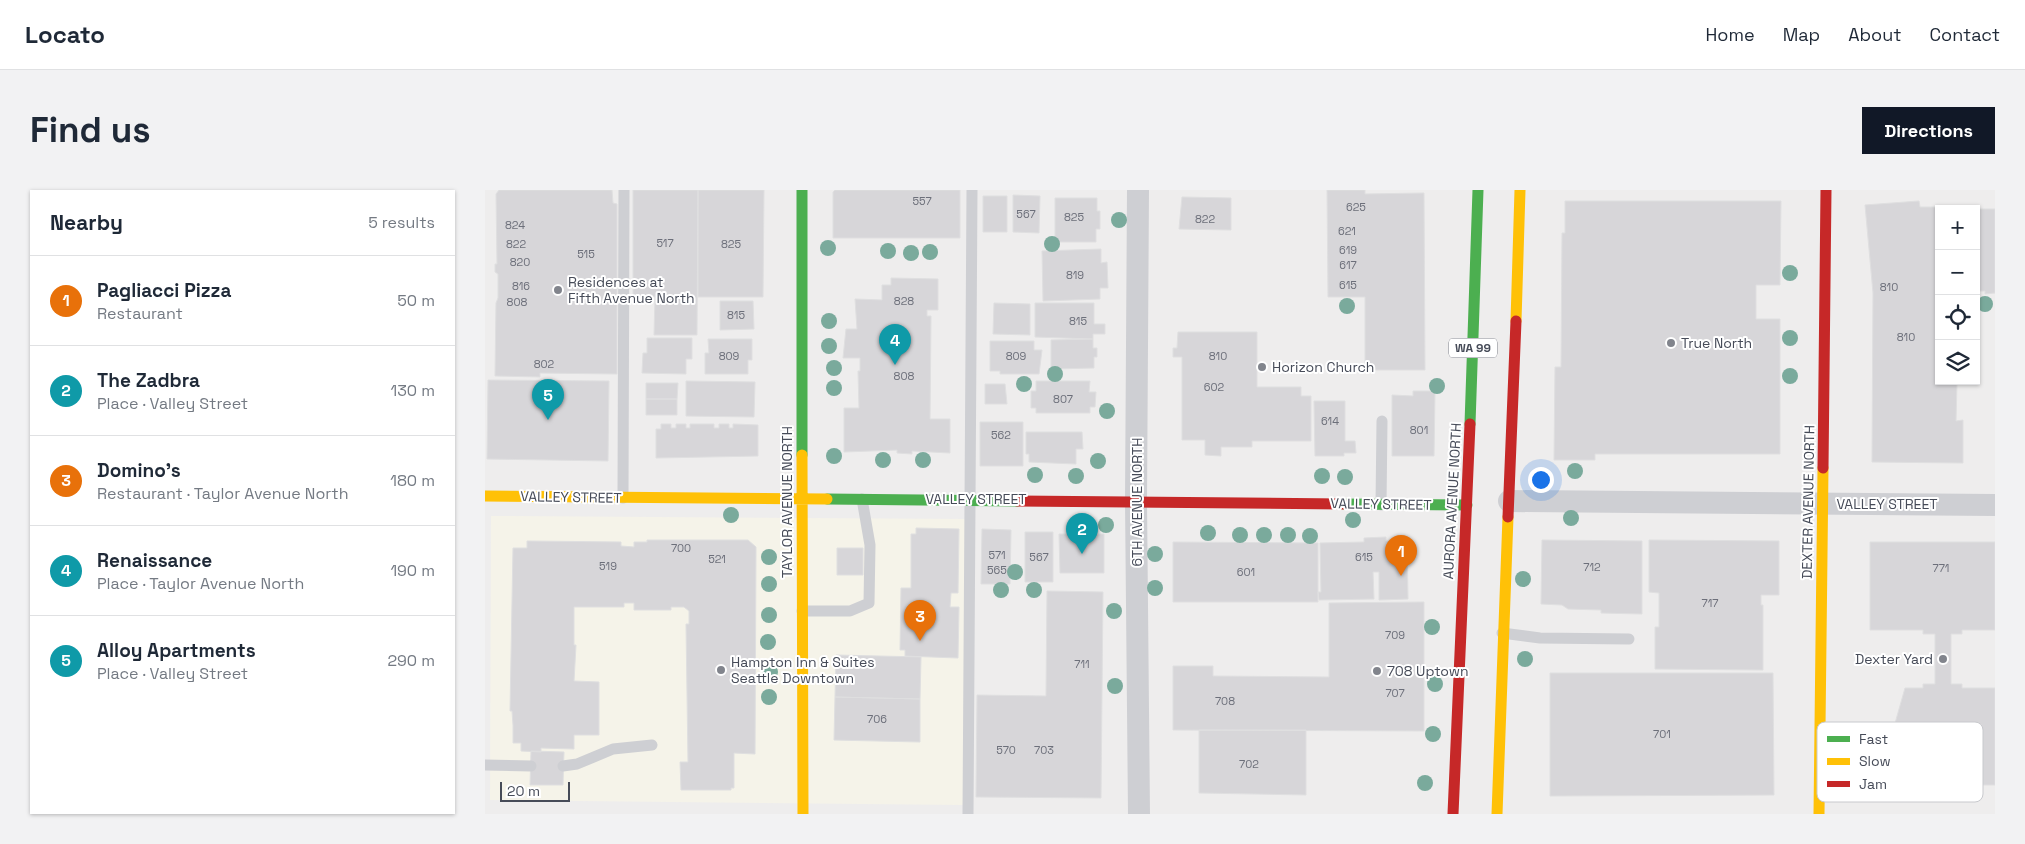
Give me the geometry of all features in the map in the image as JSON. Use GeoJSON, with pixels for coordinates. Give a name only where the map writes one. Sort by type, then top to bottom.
{"type":"FeatureCollection","features":[{"type":"Feature","properties":{"kind":"main road","name":"TAYLOR AVENUE NORTH"},"geometry":{"type":"LineString","coordinates":[[802,190],[803,814]]}},
{"type":"Feature","properties":{"kind":"main road","name":"AURORA AVENUE NORTH"},"geometry":{"type":"LineString","coordinates":[[1453,814],[1467,505],[1478,190]]}},
{"type":"Feature","properties":{"kind":"main road","name":"WA 99"},"geometry":{"type":"LineString","coordinates":[[1497,814],[1520,190]]}},
{"type":"Feature","properties":{"kind":"main road","name":"DEXTER AVENUE NORTH"},"geometry":{"type":"LineString","coordinates":[[1820,722],[1826,190]]}},
{"type":"Feature","properties":{"kind":"main road","name":"VALLEY STREET"},"geometry":{"type":"LineString","coordinates":[[485,496],[1136,500],[1467,505]]}},
{"type":"Feature","properties":{"kind":"street","name":"6TH AVENUE NORTH"},"geometry":{"type":"LineString","coordinates":[[1138,190],[1136,500],[1139,814]]}},
{"type":"Feature","properties":{"kind":"street","name":"VALLEY STREET"},"geometry":{"type":"LineString","coordinates":[[1509,501],[1995,505]]}},
{"type":"Feature","properties":{"kind":"lane"},"geometry":{"type":"LineString","coordinates":[[623,498],[624,190]]}},
{"type":"Feature","properties":{"kind":"lane"},"geometry":{"type":"LineString","coordinates":[[968,814],[972,190]]}},
{"type":"Feature","properties":{"kind":"lane"},"geometry":{"type":"LineString","coordinates":[[1381,505],[1382,421]]}},
{"type":"Feature","properties":{"kind":"lane"},"geometry":{"type":"LineString","coordinates":[[802,611],[850,611],[869,603],[870,545],[862,498]]}},
{"type":"Feature","properties":{"kind":"lane"},"geometry":{"type":"LineString","coordinates":[[1503,633],[1540,638],[1629,639]]}},
{"type":"Feature","properties":{"kind":"lane"},"geometry":{"type":"LineString","coordinates":[[563,766],[577,764],[613,748],[652,745]]}},
{"type":"Feature","properties":{"kind":"lane"},"geometry":{"type":"LineString","coordinates":[[485,765],[531,766]]}},
{"type":"Feature","properties":{"kind":"shaded area"},"geometry":{"type":"Polygon","coordinates":[[[491,516],[967,519],[963,805],[490,800],[491,516]]]}},
{"type":"Feature","properties":{"kind":"building","name":"Residences at Fifth Avenue North"},"geometry":{"type":"Polygon","coordinates":[[[499,190],[612,190],[613,203],[617,204],[617,374],[540,373],[540,377],[495,376],[496,303],[498,298],[498,274],[495,272],[495,264],[497,264],[496,194],[499,190]]]}},
{"type":"Feature","properties":{"kind":"building"},"geometry":{"type":"Polygon","coordinates":[[[633,190],[698,190],[697,335],[654,335],[655,297],[633,296],[633,190]]]}},
{"type":"Feature","properties":{"kind":"building"},"geometry":{"type":"Polygon","coordinates":[[[698,190],[764,190],[763,297],[698,297],[698,190]]]}},
{"type":"Feature","properties":{"kind":"building"},"geometry":{"type":"Polygon","coordinates":[[[835,190],[960,190],[960,238],[833,238],[833,192],[835,190]]]}},
{"type":"Feature","properties":{"kind":"building"},"geometry":{"type":"Polygon","coordinates":[[[1327,190],[1365,190],[1365,194],[1424,193],[1425,370],[1365,370],[1365,297],[1328,297],[1327,190]]]}},
{"type":"Feature","properties":{"kind":"building"},"geometry":{"type":"Polygon","coordinates":[[[1013,195],[1040,196],[1039,233],[1013,232],[1013,195]]]}},
{"type":"Feature","properties":{"kind":"building"},"geometry":{"type":"Polygon","coordinates":[[[983,196],[1007,196],[1007,232],[983,232],[983,196]]]}},
{"type":"Feature","properties":{"kind":"building"},"geometry":{"type":"Polygon","coordinates":[[[1182,197],[1231,198],[1231,230],[1179,229],[1182,197]]]}},
{"type":"Feature","properties":{"kind":"building"},"geometry":{"type":"Polygon","coordinates":[[[1055,198],[1097,198],[1097,211],[1100,211],[1100,229],[1096,229],[1096,242],[1055,242],[1055,198]]]}},
{"type":"Feature","properties":{"kind":"building","name":"True North"},"geometry":{"type":"Polygon","coordinates":[[[1565,201],[1781,201],[1780,285],[1756,285],[1756,319],[1780,319],[1780,454],[1595,454],[1595,460],[1554,460],[1555,367],[1561,367],[1562,233],[1565,233],[1565,201]]]}},
{"type":"Feature","properties":{"kind":"building"},"geometry":{"type":"Polygon","coordinates":[[[1919,201],[1920,207],[1935,207],[1935,385],[1957,385],[1956,421],[1963,420],[1963,463],[1872,462],[1873,293],[1865,205],[1919,201]]]}},
{"type":"Feature","properties":{"kind":"building"},"geometry":{"type":"Polygon","coordinates":[[[1980,209],[1995,209],[1995,293],[1985,294],[1985,291],[1980,291],[1980,209]]]}},
{"type":"Feature","properties":{"kind":"building"},"geometry":{"type":"Polygon","coordinates":[[[1101,249],[1101,263],[1107,262],[1108,288],[1100,288],[1100,299],[1043,301],[1042,251],[1101,249]]]}},
{"type":"Feature","properties":{"kind":"building"},"geometry":{"type":"Polygon","coordinates":[[[891,278],[938,279],[938,310],[927,310],[927,316],[931,316],[930,419],[950,419],[950,453],[912,451],[912,454],[897,453],[897,450],[844,452],[844,408],[859,408],[858,371],[860,371],[860,358],[843,358],[846,329],[857,329],[855,299],[882,300],[882,285],[891,285],[891,278]]]}},
{"type":"Feature","properties":{"kind":"building"},"geometry":{"type":"Polygon","coordinates":[[[720,301],[753,301],[754,329],[720,330],[720,301]]]}},
{"type":"Feature","properties":{"kind":"building"},"geometry":{"type":"Polygon","coordinates":[[[994,303],[1030,304],[1030,335],[993,334],[994,303]]]}},
{"type":"Feature","properties":{"kind":"building"},"geometry":{"type":"Polygon","coordinates":[[[1035,303],[1094,303],[1094,324],[1105,324],[1105,334],[1093,334],[1093,339],[1035,337],[1035,303]]]}},
{"type":"Feature","properties":{"kind":"building"},"geometry":{"type":"Polygon","coordinates":[[[1178,332],[1257,332],[1257,387],[1301,387],[1301,396],[1311,396],[1311,441],[1252,441],[1252,447],[1221,447],[1221,456],[1205,455],[1205,440],[1182,440],[1182,357],[1173,357],[1173,348],[1177,348],[1178,332]]]}},
{"type":"Feature","properties":{"kind":"building"},"geometry":{"type":"Polygon","coordinates":[[[647,338],[692,338],[692,359],[686,359],[686,374],[642,373],[643,353],[647,353],[647,338]]]}},
{"type":"Feature","properties":{"kind":"building"},"geometry":{"type":"Polygon","coordinates":[[[708,339],[752,339],[752,360],[748,360],[748,374],[705,374],[705,353],[709,353],[708,339]]]}},
{"type":"Feature","properties":{"kind":"building"},"geometry":{"type":"Polygon","coordinates":[[[1093,339],[1093,348],[1097,348],[1097,357],[1094,357],[1094,368],[1051,369],[1051,340],[1093,339]]]}},
{"type":"Feature","properties":{"kind":"building"},"geometry":{"type":"Polygon","coordinates":[[[990,341],[1034,341],[1034,350],[1042,350],[1039,374],[1000,374],[1000,371],[990,371],[990,341]]]}},
{"type":"Feature","properties":{"kind":"building"},"geometry":{"type":"Polygon","coordinates":[[[488,380],[609,381],[608,461],[487,459],[488,380]]]}},
{"type":"Feature","properties":{"kind":"building"},"geometry":{"type":"Polygon","coordinates":[[[686,381],[755,382],[754,417],[686,416],[686,381]]]}},
{"type":"Feature","properties":{"kind":"building"},"geometry":{"type":"Polygon","coordinates":[[[1036,381],[1090,381],[1089,392],[1096,392],[1095,407],[1090,407],[1090,413],[1036,413],[1036,408],[1031,408],[1031,391],[1036,391],[1036,381]]]}},
{"type":"Feature","properties":{"kind":"building"},"geometry":{"type":"Polygon","coordinates":[[[646,383],[678,383],[677,399],[646,399],[646,383]]]}},
{"type":"Feature","properties":{"kind":"building"},"geometry":{"type":"Polygon","coordinates":[[[985,384],[1005,384],[1007,404],[985,404],[985,384]]]}},
{"type":"Feature","properties":{"kind":"building"},"geometry":{"type":"Polygon","coordinates":[[[1413,391],[1435,391],[1434,456],[1392,456],[1392,395],[1413,396],[1413,391]]]}},
{"type":"Feature","properties":{"kind":"building"},"geometry":{"type":"Polygon","coordinates":[[[646,399],[677,399],[677,415],[646,415],[646,399]]]}},
{"type":"Feature","properties":{"kind":"building"},"geometry":{"type":"Polygon","coordinates":[[[1314,401],[1345,401],[1345,441],[1355,441],[1356,453],[1344,453],[1344,456],[1315,456],[1314,401]]]}},
{"type":"Feature","properties":{"kind":"building"},"geometry":{"type":"Polygon","coordinates":[[[980,422],[1023,422],[1023,466],[980,466],[980,422]]]}},
{"type":"Feature","properties":{"kind":"building"},"geometry":{"type":"Polygon","coordinates":[[[661,424],[671,424],[671,428],[676,428],[676,424],[686,424],[686,428],[690,428],[690,424],[714,424],[714,428],[719,428],[719,424],[729,424],[729,428],[733,428],[733,424],[758,425],[758,456],[656,458],[656,429],[661,429],[661,424]]]}},
{"type":"Feature","properties":{"kind":"building"},"geometry":{"type":"Polygon","coordinates":[[[1026,432],[1082,432],[1083,449],[1076,449],[1076,464],[1029,462],[1029,454],[1026,454],[1026,432]]]}},
{"type":"Feature","properties":{"kind":"building"},"geometry":{"type":"Polygon","coordinates":[[[916,528],[959,529],[958,593],[951,593],[950,607],[959,607],[958,658],[905,656],[905,650],[900,650],[901,588],[911,588],[911,534],[916,534],[916,528]]]}},
{"type":"Feature","properties":{"kind":"building"},"geometry":{"type":"Polygon","coordinates":[[[982,529],[1011,530],[1010,584],[981,584],[982,529]]]}},
{"type":"Feature","properties":{"kind":"building"},"geometry":{"type":"Polygon","coordinates":[[[1025,532],[1053,532],[1053,582],[1025,582],[1025,532]]]}},
{"type":"Feature","properties":{"kind":"building"},"geometry":{"type":"Polygon","coordinates":[[[1059,534],[1104,534],[1104,573],[1060,573],[1059,534]]]}},
{"type":"Feature","properties":{"kind":"building"},"geometry":{"type":"Polygon","coordinates":[[[1386,537],[1386,541],[1407,541],[1408,599],[1379,600],[1379,572],[1373,572],[1374,599],[1319,600],[1318,592],[1321,592],[1320,543],[1364,542],[1364,538],[1386,537]]]}},
{"type":"Feature","properties":{"kind":"building","name":"Hampton Inn & Suites Seattle Downtown"},"geometry":{"type":"Polygon","coordinates":[[[647,540],[748,540],[756,547],[755,754],[734,753],[734,788],[731,788],[731,790],[681,790],[680,762],[688,762],[686,624],[689,624],[689,611],[684,607],[671,607],[671,610],[634,610],[634,603],[624,603],[624,607],[574,607],[574,645],[576,645],[574,681],[599,682],[599,735],[574,735],[574,749],[541,748],[541,752],[521,751],[521,743],[513,743],[512,711],[510,711],[513,548],[527,548],[527,541],[621,542],[621,546],[634,547],[634,542],[647,542],[647,540]]]}},
{"type":"Feature","properties":{"kind":"building"},"geometry":{"type":"Polygon","coordinates":[[[1542,540],[1642,541],[1642,614],[1601,613],[1601,610],[1568,609],[1562,605],[1541,604],[1542,540]]]}},
{"type":"Feature","properties":{"kind":"building"},"geometry":{"type":"Polygon","coordinates":[[[1649,540],[1779,541],[1779,595],[1761,595],[1761,605],[1763,605],[1763,670],[1655,669],[1655,627],[1659,627],[1659,593],[1649,592],[1649,540]]]}},
{"type":"Feature","properties":{"kind":"building"},"geometry":{"type":"Polygon","coordinates":[[[1173,542],[1318,543],[1318,602],[1173,602],[1173,542]]]}},
{"type":"Feature","properties":{"kind":"building","name":"Dexter Yard"},"geometry":{"type":"Polygon","coordinates":[[[1870,542],[1995,542],[1995,630],[1962,630],[1962,634],[1951,634],[1951,684],[1962,684],[1962,688],[1995,688],[1995,785],[1983,785],[1983,722],[1895,722],[1905,688],[1923,688],[1923,684],[1935,684],[1935,634],[1923,634],[1923,630],[1870,630],[1870,542]]]}},
{"type":"Feature","properties":{"kind":"building"},"geometry":{"type":"Polygon","coordinates":[[[837,548],[863,548],[863,575],[837,575],[837,548]]]}},
{"type":"Feature","properties":{"kind":"building"},"geometry":{"type":"Polygon","coordinates":[[[1047,591],[1103,592],[1101,798],[976,797],[977,695],[1046,696],[1047,591]]]}},
{"type":"Feature","properties":{"kind":"building","name":"708 Uptown"},"geometry":{"type":"Polygon","coordinates":[[[1424,602],[1424,731],[1173,730],[1173,666],[1213,666],[1213,676],[1329,677],[1329,603],[1424,602]]]}},
{"type":"Feature","properties":{"kind":"building"},"geometry":{"type":"Polygon","coordinates":[[[836,655],[921,657],[920,699],[835,697],[836,655]]]}},
{"type":"Feature","properties":{"kind":"building"},"geometry":{"type":"Polygon","coordinates":[[[1550,673],[1773,673],[1774,795],[1550,796],[1550,673]]]}},
{"type":"Feature","properties":{"kind":"building"},"geometry":{"type":"Polygon","coordinates":[[[835,697],[920,699],[920,742],[834,740],[835,697]]]}},
{"type":"Feature","properties":{"kind":"building"},"geometry":{"type":"Polygon","coordinates":[[[1199,730],[1306,730],[1306,795],[1199,793],[1199,730]]]}},
{"type":"Feature","properties":{"kind":"building"},"geometry":{"type":"Polygon","coordinates":[[[531,751],[564,752],[563,785],[530,785],[531,751]]]}},
{"type":"Feature","properties":{"kind":"traffic: fast"},"geometry":{"type":"LineString","coordinates":[[802,190],[802,455]]}},
{"type":"Feature","properties":{"kind":"traffic: fast"},"geometry":{"type":"LineString","coordinates":[[1470,424],[1478,190]]}},
{"type":"Feature","properties":{"kind":"traffic: fast"},"geometry":{"type":"LineString","coordinates":[[827,499],[1017,501]]}},
{"type":"Feature","properties":{"kind":"traffic: fast"},"geometry":{"type":"LineString","coordinates":[[1343,504],[1467,505]]}},
{"type":"Feature","properties":{"kind":"traffic: slow"},"geometry":{"type":"LineString","coordinates":[[1516,321],[1520,190]]}},
{"type":"Feature","properties":{"kind":"traffic: slow"},"geometry":{"type":"LineString","coordinates":[[802,455],[803,814]]}},
{"type":"Feature","properties":{"kind":"traffic: slow"},"geometry":{"type":"LineString","coordinates":[[1820,722],[1823,468]]}},
{"type":"Feature","properties":{"kind":"traffic: slow"},"geometry":{"type":"LineString","coordinates":[[485,496],[827,499]]}},
{"type":"Feature","properties":{"kind":"traffic: slow"},"geometry":{"type":"LineString","coordinates":[[1497,814],[1508,517]]}},
{"type":"Feature","properties":{"kind":"traffic: slow"},"geometry":{"type":"LineString","coordinates":[[1819,802],[1819,814]]}},
{"type":"Feature","properties":{"kind":"traffic: jam"},"geometry":{"type":"LineString","coordinates":[[1823,468],[1826,190]]}},
{"type":"Feature","properties":{"kind":"traffic: jam"},"geometry":{"type":"LineString","coordinates":[[1508,517],[1516,321]]}},
{"type":"Feature","properties":{"kind":"traffic: jam"},"geometry":{"type":"LineString","coordinates":[[1453,814],[1470,424]]}},
{"type":"Feature","properties":{"kind":"traffic: jam"},"geometry":{"type":"LineString","coordinates":[[1017,501],[1343,504]]}},
{"type":"Feature","properties":{"kind":"place","name":"Residences at Fifth Avenue North"},"geometry":{"type":"Point","coordinates":[558,290]}},
{"type":"Feature","properties":{"kind":"place","name":"True North"},"geometry":{"type":"Point","coordinates":[1671,343]}},
{"type":"Feature","properties":{"kind":"place","name":"Renaissance"},"geometry":{"type":"Point","coordinates":[895,365]}},
{"type":"Feature","properties":{"kind":"place","name":"Horizon Church"},"geometry":{"type":"Point","coordinates":[1262,367]}},
{"type":"Feature","properties":{"kind":"place","name":"Alloy Apartments"},"geometry":{"type":"Point","coordinates":[548,420]}},
{"type":"Feature","properties":{"kind":"place","name":"The Zadbra"},"geometry":{"type":"Point","coordinates":[1082,554]}},
{"type":"Feature","properties":{"kind":"place","name":"Pagliacci Pizza"},"geometry":{"type":"Point","coordinates":[1401,576]}},
{"type":"Feature","properties":{"kind":"place","name":"Domino's"},"geometry":{"type":"Point","coordinates":[920,641]}},
{"type":"Feature","properties":{"kind":"place","name":"Dexter Yard"},"geometry":{"type":"Point","coordinates":[1943,659]}},
{"type":"Feature","properties":{"kind":"place","name":"Hampton Inn & Suites Seattle Downtown"},"geometry":{"type":"Point","coordinates":[721,670]}},
{"type":"Feature","properties":{"kind":"place","name":"708 Uptown"},"geometry":{"type":"Point","coordinates":[1377,671]}}]}
